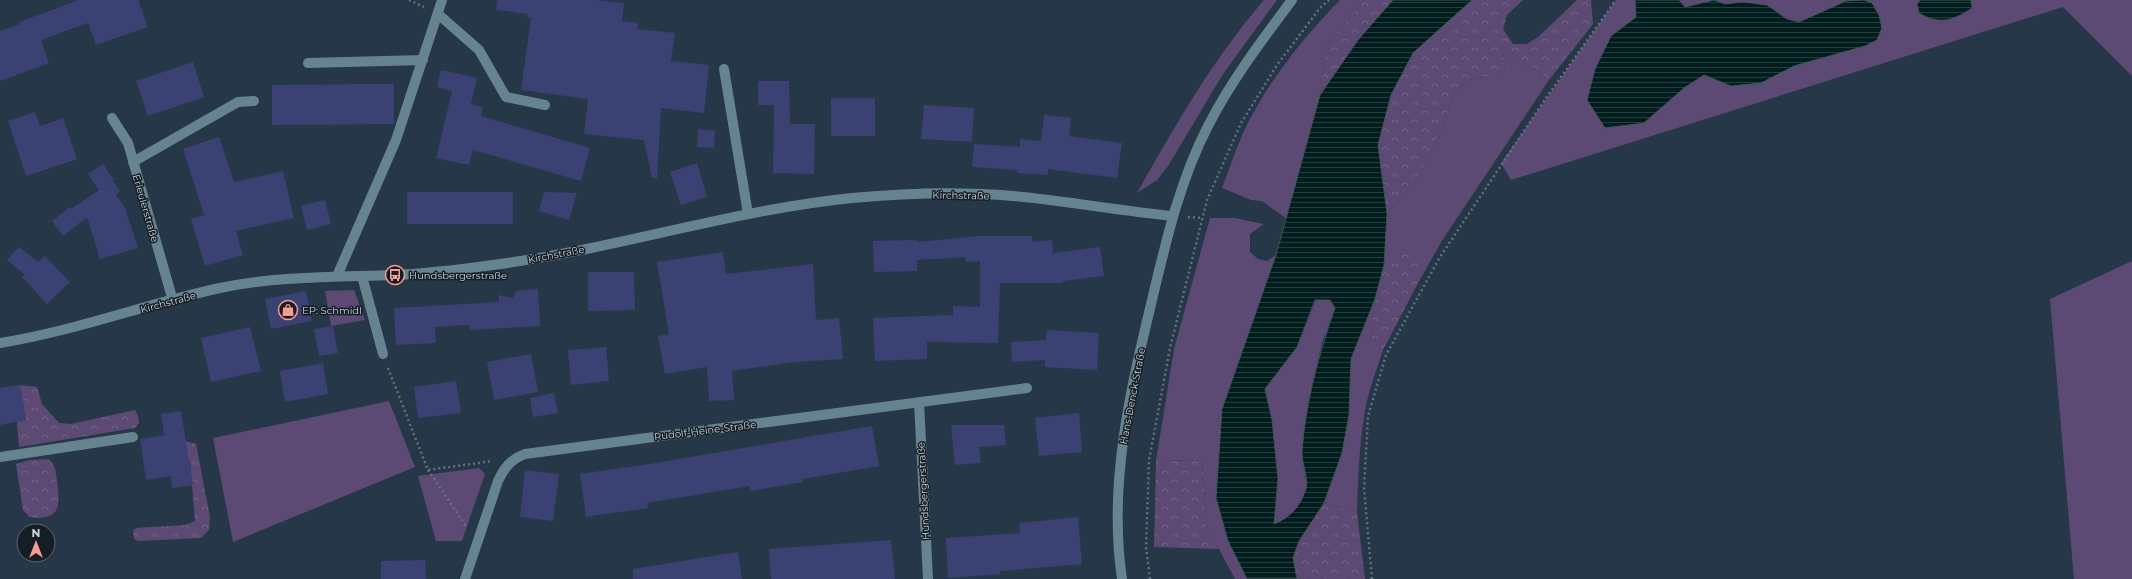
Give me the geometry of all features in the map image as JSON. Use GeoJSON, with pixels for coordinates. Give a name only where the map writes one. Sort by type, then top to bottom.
{"type":"FeatureCollection","features":[{"type":"Feature","properties":{"kind":"street"},"geometry":{"type":"LineString","coordinates":[[337,276],[396,140],[442,0]]}},
{"type":"Feature","properties":{"kind":"street","name":"Hans-Denck-Straße"},"geometry":{"type":"LineString","coordinates":[[1122,579],[1118,532],[1118,479],[1126,416],[1137,362],[1173,216],[1187,176],[1208,127],[1247,60],[1292,0]]}},
{"type":"Feature","properties":{"kind":"street"},"geometry":{"type":"LineString","coordinates":[[438,14],[479,50],[506,97],[545,105]]}},
{"type":"Feature","properties":{"kind":"street"},"geometry":{"type":"LineString","coordinates":[[308,63],[423,60]]}},
{"type":"Feature","properties":{"kind":"street"},"geometry":{"type":"LineString","coordinates":[[724,69],[748,214]]}},
{"type":"Feature","properties":{"kind":"street"},"geometry":{"type":"LineString","coordinates":[[133,162],[238,102],[254,101]]}},
{"type":"Feature","properties":{"kind":"street","name":"Erleulerstraße"},"geometry":{"type":"LineString","coordinates":[[112,118],[128,143],[174,301]]}},
{"type":"Feature","properties":{"kind":"street","name":"Kirchstraße"},"geometry":{"type":"LineString","coordinates":[[0,343],[44,336],[219,289],[264,281],[447,271],[504,264],[748,214],[808,203],[854,198],[954,193],[1012,196],[1173,216]]}},
{"type":"Feature","properties":{"kind":"street"},"geometry":{"type":"LineString","coordinates":[[362,276],[383,354]]}},
{"type":"Feature","properties":{"kind":"street","name":"Rudolf-Heine-Straße"},"geometry":{"type":"LineString","coordinates":[[516,457],[538,452],[1027,388]]}},
{"type":"Feature","properties":{"kind":"street","name":"Hundsbergerstraße"},"geometry":{"type":"LineString","coordinates":[[919,402],[928,579]]}},
{"type":"Feature","properties":{"kind":"street"},"geometry":{"type":"LineString","coordinates":[[0,457],[133,437]]}},
{"type":"Feature","properties":{"kind":"street"},"geometry":{"type":"LineString","coordinates":[[464,579],[498,481],[505,468],[516,457]]}},
{"type":"Feature","properties":{"kind":"path"},"geometry":{"type":"LineString","coordinates":[[1150,579],[1146,547],[1149,460],[1170,348],[1207,200],[1241,123],[1277,65],[1320,8],[1329,0]]}},
{"type":"Feature","properties":{"kind":"path"},"geometry":{"type":"LineString","coordinates":[[1372,579],[1364,488],[1368,416],[1386,355],[1440,257],[1456,232],[1546,98],[1616,0]]}},
{"type":"Feature","properties":{"kind":"path"},"geometry":{"type":"LineString","coordinates":[[383,354],[428,470],[478,542]]}},
{"type":"Feature","properties":{"kind":"path"},"geometry":{"type":"LineString","coordinates":[[428,470],[516,457]]}},
{"type":"Feature","properties":{"kind":"green space"},"geometry":{"type":"Polygon","coordinates":[[[1264,0],[1277,0],[1223,74],[1168,166],[1157,180],[1137,193],[1180,118],[1211,69],[1245,22],[1264,0]]]}},
{"type":"Feature","properties":{"kind":"green space"},"geometry":{"type":"Polygon","coordinates":[[[1340,0],[1364,0],[1326,46],[1320,95],[1287,219],[1262,201],[1251,200],[1222,188],[1243,133],[1263,97],[1299,46],[1340,0]]]}},
{"type":"Feature","properties":{"kind":"green space"},"geometry":{"type":"Polygon","coordinates":[[[1364,0],[1393,0],[1358,40],[1320,95],[1326,46],[1364,0]]]}},
{"type":"Feature","properties":{"kind":"green space"},"geometry":{"type":"Polygon","coordinates":[[[1472,0],[1523,0],[1507,15],[1503,29],[1513,44],[1527,44],[1538,37],[1577,0],[1591,0],[1593,24],[1549,80],[1502,46],[1505,67],[1501,76],[1485,76],[1465,81],[1453,94],[1444,126],[1415,183],[1387,214],[1378,145],[1391,95],[1413,53],[1472,0]]]}},
{"type":"Feature","properties":{"kind":"green space"},"geometry":{"type":"Polygon","coordinates":[[[1616,0],[2132,0],[2132,76],[2063,7],[1511,180],[1501,163],[1616,0]]]}},
{"type":"Feature","properties":{"kind":"green space"},"geometry":{"type":"Polygon","coordinates":[[[1502,46],[1549,80],[1443,239],[1418,283],[1418,265],[1389,253],[1384,265],[1387,214],[1415,183],[1444,126],[1453,94],[1465,81],[1485,76],[1501,76],[1505,67],[1502,46]]]}},
{"type":"Feature","properties":{"kind":"green space"},"geometry":{"type":"Polygon","coordinates":[[[1210,218],[1235,218],[1264,224],[1250,234],[1250,252],[1258,259],[1267,261],[1276,255],[1245,344],[1228,541],[1247,579],[1235,579],[1219,549],[1207,533],[1202,460],[1156,461],[1174,349],[1210,218]]]}},
{"type":"Feature","properties":{"kind":"green space"},"geometry":{"type":"Polygon","coordinates":[[[1389,253],[1408,255],[1418,265],[1418,283],[1383,350],[1370,342],[1378,285],[1389,253]]]}},
{"type":"Feature","properties":{"kind":"green space"},"geometry":{"type":"Polygon","coordinates":[[[2132,261],[2132,579],[2074,579],[2050,299],[2132,261]]]}},
{"type":"Feature","properties":{"kind":"green space"},"geometry":{"type":"Polygon","coordinates":[[[354,290],[365,320],[331,326],[325,291],[354,290]]]}},
{"type":"Feature","properties":{"kind":"green space"},"geometry":{"type":"Polygon","coordinates":[[[1375,299],[1370,341],[1383,350],[1369,391],[1365,408],[1358,476],[1357,512],[1324,503],[1342,453],[1349,415],[1351,359],[1375,299]]]}},
{"type":"Feature","properties":{"kind":"green space"},"geometry":{"type":"Polygon","coordinates":[[[1316,300],[1330,300],[1335,308],[1322,343],[1313,381],[1302,454],[1307,487],[1301,502],[1288,518],[1274,524],[1278,479],[1272,420],[1265,389],[1297,347],[1316,300]]]}},
{"type":"Feature","properties":{"kind":"green space"},"geometry":{"type":"Polygon","coordinates":[[[20,385],[37,387],[42,404],[59,423],[71,424],[135,410],[139,423],[135,428],[19,447],[17,422],[26,420],[20,385]]]}},
{"type":"Feature","properties":{"kind":"green space"},"geometry":{"type":"Polygon","coordinates":[[[389,401],[415,467],[233,542],[213,438],[389,401]]]}},
{"type":"Feature","properties":{"kind":"green space"},"geometry":{"type":"Polygon","coordinates":[[[185,441],[196,444],[210,517],[209,530],[201,538],[138,541],[134,539],[133,531],[136,528],[185,525],[195,521],[190,461],[182,462],[185,441]]]}},
{"type":"Feature","properties":{"kind":"green space"},"geometry":{"type":"Polygon","coordinates":[[[49,459],[53,464],[56,473],[59,499],[58,506],[52,515],[47,517],[29,517],[23,510],[16,464],[30,460],[49,459]]]}},
{"type":"Feature","properties":{"kind":"green space"},"geometry":{"type":"Polygon","coordinates":[[[1202,460],[1207,533],[1219,549],[1154,547],[1156,461],[1202,460]]]}},
{"type":"Feature","properties":{"kind":"green space"},"geometry":{"type":"Polygon","coordinates":[[[479,468],[485,474],[462,541],[436,541],[418,476],[479,468]]]}},
{"type":"Feature","properties":{"kind":"green space"},"geometry":{"type":"Polygon","coordinates":[[[1324,503],[1357,512],[1365,579],[1297,579],[1293,558],[1299,541],[1324,503]]]}},
{"type":"Feature","properties":{"kind":"shaded area"},"geometry":{"type":"Polygon","coordinates":[[[1393,0],[1472,0],[1413,53],[1391,95],[1378,145],[1387,214],[1384,265],[1375,299],[1351,359],[1349,415],[1342,453],[1324,503],[1299,541],[1293,558],[1297,579],[1247,579],[1228,541],[1216,498],[1222,409],[1276,255],[1320,95],[1358,40],[1393,0]],[[1315,300],[1297,347],[1265,389],[1272,420],[1278,479],[1274,524],[1294,511],[1301,501],[1307,485],[1302,453],[1306,416],[1314,379],[1335,308],[1330,300],[1315,300]]]}},
{"type":"Feature","properties":{"kind":"shaded area"},"geometry":{"type":"Polygon","coordinates":[[[1635,0],[1679,0],[1685,7],[1714,0],[1725,4],[1743,2],[1767,5],[1787,19],[1799,22],[1846,1],[1864,0],[1872,3],[1879,15],[1882,28],[1877,40],[1865,46],[1794,66],[1761,83],[1731,86],[1704,75],[1684,88],[1644,123],[1605,128],[1587,100],[1595,69],[1611,36],[1636,17],[1635,0]]]}},
{"type":"Feature","properties":{"kind":"shaded area"},"geometry":{"type":"Polygon","coordinates":[[[1920,0],[1971,0],[1972,8],[1959,16],[1946,20],[1933,19],[1919,13],[1917,4],[1920,0]]]}},
{"type":"Feature","properties":{"kind":"building"},"geometry":{"type":"Polygon","coordinates":[[[79,0],[138,0],[148,27],[96,45],[88,23],[41,40],[49,63],[0,81],[0,31],[20,24],[19,22],[79,0]]]}},
{"type":"Feature","properties":{"kind":"building"},"geometry":{"type":"Polygon","coordinates":[[[497,0],[595,0],[624,3],[622,21],[638,23],[637,29],[675,33],[671,61],[709,65],[704,113],[661,108],[657,178],[652,178],[644,140],[584,134],[588,99],[521,90],[531,18],[527,17],[528,14],[496,10],[497,0]]]}},
{"type":"Feature","properties":{"kind":"building"},"geometry":{"type":"Polygon","coordinates":[[[193,62],[204,97],[148,116],[136,81],[193,62]]]}},
{"type":"Feature","properties":{"kind":"building"},"geometry":{"type":"Polygon","coordinates":[[[441,70],[477,78],[471,104],[483,107],[481,116],[590,148],[581,181],[473,150],[469,165],[436,158],[452,91],[437,87],[441,70]]]}},
{"type":"Feature","properties":{"kind":"building"},"geometry":{"type":"Polygon","coordinates":[[[758,81],[789,81],[790,124],[815,124],[814,174],[773,173],[774,105],[758,105],[758,81]]]}},
{"type":"Feature","properties":{"kind":"building"},"geometry":{"type":"Polygon","coordinates":[[[394,84],[394,124],[272,125],[272,85],[394,84]]]}},
{"type":"Feature","properties":{"kind":"building"},"geometry":{"type":"Polygon","coordinates":[[[831,98],[875,98],[875,136],[831,136],[831,98]]]}},
{"type":"Feature","properties":{"kind":"building"},"geometry":{"type":"Polygon","coordinates":[[[924,105],[974,108],[972,142],[921,139],[924,105]]]}},
{"type":"Feature","properties":{"kind":"building"},"geometry":{"type":"Polygon","coordinates":[[[35,112],[40,126],[63,118],[77,159],[26,176],[8,121],[35,112]]]}},
{"type":"Feature","properties":{"kind":"building"},"geometry":{"type":"Polygon","coordinates":[[[1044,115],[1071,118],[1069,136],[1122,143],[1117,178],[1048,169],[1048,175],[1017,173],[1018,170],[972,167],[974,144],[1020,147],[1020,139],[1041,141],[1044,115]]]}},
{"type":"Feature","properties":{"kind":"building"},"geometry":{"type":"Polygon","coordinates":[[[698,129],[715,131],[714,148],[697,147],[698,129]]]}},
{"type":"Feature","properties":{"kind":"building"},"geometry":{"type":"Polygon","coordinates":[[[219,137],[234,182],[283,171],[294,218],[236,231],[243,255],[205,266],[191,219],[204,215],[183,149],[219,137]]]}},
{"type":"Feature","properties":{"kind":"building"},"geometry":{"type":"Polygon","coordinates":[[[697,163],[707,197],[681,205],[670,172],[697,163]]]}},
{"type":"Feature","properties":{"kind":"building"},"geometry":{"type":"Polygon","coordinates":[[[103,164],[114,180],[99,190],[88,174],[103,164]]]}},
{"type":"Feature","properties":{"kind":"building"},"geometry":{"type":"Polygon","coordinates":[[[113,181],[120,191],[116,195],[125,208],[138,248],[100,259],[87,217],[63,236],[52,221],[70,207],[71,209],[113,181]]]}},
{"type":"Feature","properties":{"kind":"building"},"geometry":{"type":"Polygon","coordinates":[[[407,192],[513,192],[513,224],[407,224],[407,192]]]}},
{"type":"Feature","properties":{"kind":"building"},"geometry":{"type":"Polygon","coordinates":[[[544,192],[577,193],[569,220],[539,211],[544,192]]]}},
{"type":"Feature","properties":{"kind":"building"},"geometry":{"type":"Polygon","coordinates":[[[325,200],[331,224],[307,230],[301,206],[325,200]]]}},
{"type":"Feature","properties":{"kind":"building"},"geometry":{"type":"Polygon","coordinates":[[[980,236],[1032,236],[1032,242],[1052,240],[1053,253],[1100,247],[1104,276],[1063,281],[1063,283],[1000,283],[998,343],[927,342],[927,359],[875,361],[873,318],[953,315],[953,306],[980,307],[980,261],[966,262],[965,257],[917,260],[917,271],[874,272],[873,241],[917,240],[917,242],[980,236]]]}},
{"type":"Feature","properties":{"kind":"building"},"geometry":{"type":"Polygon","coordinates":[[[19,247],[38,262],[45,256],[70,282],[47,304],[22,277],[25,275],[7,260],[19,247]]]}},
{"type":"Feature","properties":{"kind":"building"},"geometry":{"type":"Polygon","coordinates":[[[723,252],[726,274],[813,264],[816,320],[839,318],[843,359],[794,362],[732,371],[734,400],[709,401],[707,367],[665,374],[658,336],[669,334],[657,262],[723,252]]]}},
{"type":"Feature","properties":{"kind":"building"},"geometry":{"type":"Polygon","coordinates":[[[588,272],[634,272],[635,310],[588,311],[588,272]]]}},
{"type":"Feature","properties":{"kind":"building"},"geometry":{"type":"Polygon","coordinates":[[[538,289],[540,326],[469,330],[469,325],[435,327],[436,343],[396,345],[394,308],[499,302],[499,295],[513,298],[516,291],[538,289]]]}},
{"type":"Feature","properties":{"kind":"building","name":"EP: Schmidl"},"geometry":{"type":"Polygon","coordinates":[[[306,291],[312,321],[271,329],[265,299],[306,291]]]}},
{"type":"Feature","properties":{"kind":"building"},"geometry":{"type":"Polygon","coordinates":[[[333,326],[338,353],[319,356],[314,329],[333,326]]]}},
{"type":"Feature","properties":{"kind":"building"},"geometry":{"type":"Polygon","coordinates":[[[250,327],[261,371],[211,382],[201,338],[250,327]]]}},
{"type":"Feature","properties":{"kind":"building"},"geometry":{"type":"Polygon","coordinates":[[[1047,330],[1099,333],[1097,370],[1045,367],[1045,360],[1012,362],[1011,342],[1046,340],[1047,330]]]}},
{"type":"Feature","properties":{"kind":"building"},"geometry":{"type":"Polygon","coordinates":[[[606,347],[609,381],[571,385],[568,350],[606,347]]]}},
{"type":"Feature","properties":{"kind":"building"},"geometry":{"type":"Polygon","coordinates":[[[531,354],[538,392],[494,400],[487,362],[531,354]]]}},
{"type":"Feature","properties":{"kind":"building"},"geometry":{"type":"Polygon","coordinates":[[[323,363],[328,394],[285,402],[280,371],[323,363]]]}},
{"type":"Feature","properties":{"kind":"building"},"geometry":{"type":"Polygon","coordinates":[[[456,381],[461,413],[418,418],[414,387],[456,381]]]}},
{"type":"Feature","properties":{"kind":"building"},"geometry":{"type":"Polygon","coordinates":[[[20,385],[26,420],[0,425],[0,388],[20,385]]]}},
{"type":"Feature","properties":{"kind":"building"},"geometry":{"type":"Polygon","coordinates":[[[554,393],[558,413],[533,417],[530,398],[554,393]]]}},
{"type":"Feature","properties":{"kind":"building"},"geometry":{"type":"Polygon","coordinates":[[[181,411],[193,485],[172,488],[171,476],[146,480],[140,439],[164,435],[161,414],[181,411]]]}},
{"type":"Feature","properties":{"kind":"building"},"geometry":{"type":"Polygon","coordinates":[[[1079,413],[1082,452],[1039,456],[1035,418],[1079,413]]]}},
{"type":"Feature","properties":{"kind":"building"},"geometry":{"type":"Polygon","coordinates":[[[951,425],[1004,425],[1006,445],[979,447],[981,463],[955,465],[951,425]]]}},
{"type":"Feature","properties":{"kind":"building"},"geometry":{"type":"Polygon","coordinates":[[[872,426],[879,466],[803,479],[803,482],[750,491],[750,486],[647,503],[648,508],[586,517],[580,474],[656,463],[872,426]]]}},
{"type":"Feature","properties":{"kind":"building"},"geometry":{"type":"Polygon","coordinates":[[[525,470],[559,474],[553,521],[520,517],[525,470]]]}},
{"type":"Feature","properties":{"kind":"building"},"geometry":{"type":"Polygon","coordinates":[[[1078,517],[1082,564],[1000,571],[1000,574],[948,578],[946,538],[1020,533],[1019,523],[1078,517]]]}},
{"type":"Feature","properties":{"kind":"building"},"geometry":{"type":"Polygon","coordinates":[[[891,540],[895,579],[771,579],[769,549],[891,540]]]}},
{"type":"Feature","properties":{"kind":"building"},"geometry":{"type":"Polygon","coordinates":[[[738,552],[742,579],[633,579],[633,569],[738,552]]]}},
{"type":"Feature","properties":{"kind":"building"},"geometry":{"type":"Polygon","coordinates":[[[425,560],[426,579],[381,579],[381,561],[425,560]]]}},
{"type":"Feature","properties":{"kind":"place","name":"Hundsbergerstraße"},"geometry":{"type":"Point","coordinates":[395,275]}},
{"type":"Feature","properties":{"kind":"place","name":"EP: Schmidl"},"geometry":{"type":"Point","coordinates":[288,310]}}]}
